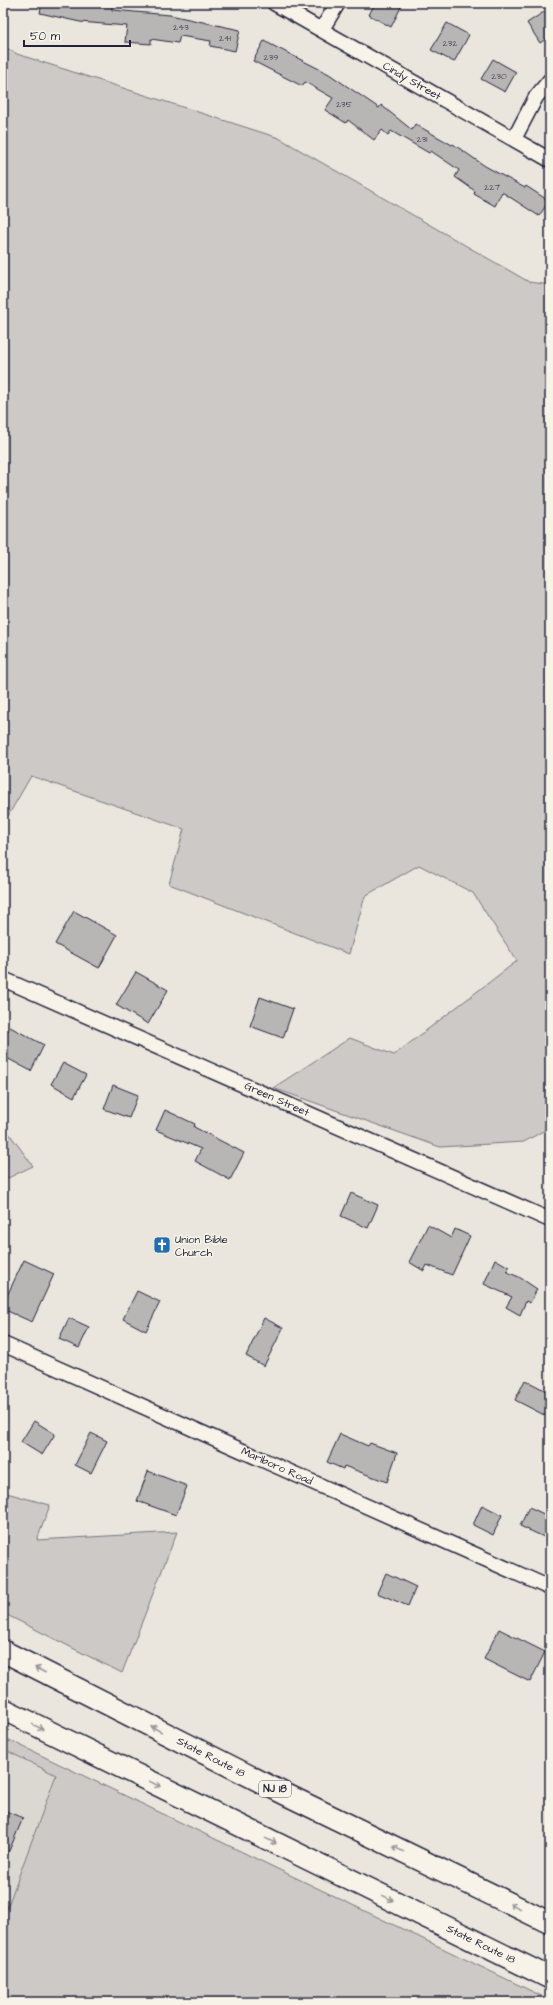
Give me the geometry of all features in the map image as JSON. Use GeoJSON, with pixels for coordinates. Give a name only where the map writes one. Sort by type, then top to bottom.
{"type":"FeatureCollection","features":[{"type":"Feature","properties":{"kind":"highway","name":"State Route 18"},"geometry":{"type":"LineString","coordinates":[[3,1651],[276,1790],[550,1923]]}},
{"type":"Feature","properties":{"kind":"highway","name":"State Route 18"},"geometry":{"type":"LineString","coordinates":[[3,1709],[550,1978]]}},
{"type":"Feature","properties":{"kind":"street","name":"Cindy Street"},"geometry":{"type":"LineString","coordinates":[[274,3],[550,160]]}},
{"type":"Feature","properties":{"kind":"street"},"geometry":{"type":"LineString","coordinates":[[322,29],[338,3]]}},
{"type":"Feature","properties":{"kind":"street"},"geometry":{"type":"LineString","coordinates":[[514,139],[536,97],[550,80]]}},
{"type":"Feature","properties":{"kind":"street","name":"Green Street"},"geometry":{"type":"LineString","coordinates":[[3,979],[550,1220]]}},
{"type":"Feature","properties":{"kind":"street","name":"Marlboro Road"},"geometry":{"type":"LineString","coordinates":[[3,1344],[550,1588]]}},
{"type":"Feature","properties":{"kind":"shaded area"},"geometry":{"type":"Polygon","coordinates":[[[3,46],[17,54],[279,138],[529,282],[550,285],[550,1127],[524,1142],[440,1147],[273,1088],[350,1038],[394,1055],[517,961],[473,893],[419,865],[365,896],[349,954],[169,884],[184,829],[31,776],[8,816],[3,808],[3,46]]]}},
{"type":"Feature","properties":{"kind":"shaded area"},"geometry":{"type":"Polygon","coordinates":[[[3,1125],[33,1166],[6,1179],[3,1178],[3,1125]]]}},
{"type":"Feature","properties":{"kind":"shaded area"},"geometry":{"type":"Polygon","coordinates":[[[3,1492],[50,1505],[37,1540],[177,1532],[122,1673],[3,1613],[3,1492]]]}},
{"type":"Feature","properties":{"kind":"shaded area"},"geometry":{"type":"Polygon","coordinates":[[[3,1737],[550,2000],[550,2002],[3,2002],[3,1919],[56,1775],[3,1749],[3,1737]]]}},
{"type":"Feature","properties":{"kind":"shaded area"},"geometry":{"type":"Polygon","coordinates":[[[3,1749],[56,1775],[3,1919],[3,1749]]]}},
{"type":"Feature","properties":{"kind":"building"},"geometry":{"type":"Polygon","coordinates":[[[42,3],[112,5],[112,10],[170,15],[240,30],[235,51],[210,46],[211,41],[180,36],[178,43],[151,39],[151,44],[125,42],[127,26],[80,22],[40,13],[42,3]]]}},
{"type":"Feature","properties":{"kind":"building"},"geometry":{"type":"Polygon","coordinates":[[[375,3],[403,3],[391,27],[369,15],[375,3]]]}},
{"type":"Feature","properties":{"kind":"building"},"geometry":{"type":"Polygon","coordinates":[[[550,8],[550,36],[540,43],[527,23],[550,8]]]}},
{"type":"Feature","properties":{"kind":"building"},"geometry":{"type":"Polygon","coordinates":[[[447,23],[469,35],[454,62],[431,50],[447,23]]]}},
{"type":"Feature","properties":{"kind":"building"},"geometry":{"type":"Polygon","coordinates":[[[264,41],[329,74],[379,108],[381,105],[412,130],[415,124],[452,145],[453,144],[485,166],[525,188],[526,186],[549,201],[539,216],[502,192],[495,206],[474,194],[475,191],[455,177],[459,170],[431,151],[429,153],[391,131],[388,135],[382,130],[374,140],[348,120],[346,123],[325,110],[333,98],[305,82],[302,86],[253,61],[264,41]]]}},
{"type":"Feature","properties":{"kind":"building"},"geometry":{"type":"Polygon","coordinates":[[[493,59],[516,72],[505,92],[481,79],[493,59]]]}},
{"type":"Feature","properties":{"kind":"building"},"geometry":{"type":"Polygon","coordinates":[[[74,911],[117,935],[99,968],[55,944],[74,911]]]}},
{"type":"Feature","properties":{"kind":"building"},"geometry":{"type":"Polygon","coordinates":[[[136,972],[168,990],[148,1024],[116,1005],[136,972]]]}},
{"type":"Feature","properties":{"kind":"building"},"geometry":{"type":"Polygon","coordinates":[[[260,997],[293,1009],[283,1038],[250,1026],[260,997]]]}},
{"type":"Feature","properties":{"kind":"building"},"geometry":{"type":"Polygon","coordinates":[[[10,1027],[44,1045],[31,1071],[3,1056],[3,1040],[10,1027]]]}},
{"type":"Feature","properties":{"kind":"building"},"geometry":{"type":"Polygon","coordinates":[[[63,1063],[86,1075],[74,1097],[51,1084],[63,1063]]]}},
{"type":"Feature","properties":{"kind":"building"},"geometry":{"type":"Polygon","coordinates":[[[113,1085],[138,1095],[129,1118],[104,1109],[113,1085]]]}},
{"type":"Feature","properties":{"kind":"building"},"geometry":{"type":"Polygon","coordinates":[[[165,1110],[195,1124],[194,1127],[244,1153],[230,1180],[195,1161],[201,1149],[156,1130],[165,1110]]]}},
{"type":"Feature","properties":{"kind":"building"},"geometry":{"type":"Polygon","coordinates":[[[351,1193],[378,1205],[368,1228],[341,1216],[351,1193]]]}},
{"type":"Feature","properties":{"kind":"building"},"geometry":{"type":"Polygon","coordinates":[[[428,1225],[451,1238],[455,1229],[470,1236],[452,1275],[427,1265],[424,1271],[409,1262],[428,1225]]]}},
{"type":"Feature","properties":{"kind":"building"},"geometry":{"type":"Polygon","coordinates":[[[495,1259],[509,1267],[507,1272],[519,1277],[537,1289],[530,1303],[526,1301],[520,1315],[506,1307],[512,1297],[484,1284],[495,1259]]]}},
{"type":"Feature","properties":{"kind":"building"},"geometry":{"type":"Polygon","coordinates":[[[24,1260],[54,1274],[32,1322],[3,1309],[3,1304],[24,1260]]]}},
{"type":"Feature","properties":{"kind":"building"},"geometry":{"type":"Polygon","coordinates":[[[137,1291],[160,1302],[146,1331],[123,1319],[137,1291]]]}},
{"type":"Feature","properties":{"kind":"building"},"geometry":{"type":"Polygon","coordinates":[[[69,1318],[89,1327],[79,1348],[59,1339],[69,1318]]]}},
{"type":"Feature","properties":{"kind":"building"},"geometry":{"type":"Polygon","coordinates":[[[264,1318],[283,1328],[264,1366],[246,1356],[264,1318]]]}},
{"type":"Feature","properties":{"kind":"building"},"geometry":{"type":"Polygon","coordinates":[[[525,1380],[550,1393],[550,1418],[515,1400],[525,1380]]]}},
{"type":"Feature","properties":{"kind":"building"},"geometry":{"type":"Polygon","coordinates":[[[34,1421],[55,1434],[42,1455],[21,1442],[34,1421]]]}},
{"type":"Feature","properties":{"kind":"building"},"geometry":{"type":"Polygon","coordinates":[[[91,1433],[107,1441],[91,1473],[75,1465],[91,1433]]]}},
{"type":"Feature","properties":{"kind":"building"},"geometry":{"type":"Polygon","coordinates":[[[340,1434],[368,1446],[370,1443],[397,1453],[387,1482],[344,1466],[343,1469],[327,1462],[340,1434]]]}},
{"type":"Feature","properties":{"kind":"building"},"geometry":{"type":"Polygon","coordinates":[[[148,1471],[187,1486],[176,1515],[137,1501],[148,1471]]]}},
{"type":"Feature","properties":{"kind":"building"},"geometry":{"type":"Polygon","coordinates":[[[482,1505],[502,1515],[493,1535],[473,1525],[482,1505]]]}},
{"type":"Feature","properties":{"kind":"building"},"geometry":{"type":"Polygon","coordinates":[[[529,1507],[550,1517],[550,1525],[544,1537],[520,1526],[529,1507]]]}},
{"type":"Feature","properties":{"kind":"building"},"geometry":{"type":"Polygon","coordinates":[[[386,1573],[416,1587],[408,1606],[377,1593],[386,1573]]]}},
{"type":"Feature","properties":{"kind":"building"},"geometry":{"type":"Polygon","coordinates":[[[499,1629],[545,1652],[530,1682],[484,1659],[499,1629]]]}},
{"type":"Feature","properties":{"kind":"building"},"geometry":{"type":"Polygon","coordinates":[[[3,1810],[23,1818],[3,1865],[3,1810]]]}},
{"type":"Feature","properties":{"kind":"place","name":"Union Bible Church"},"geometry":{"type":"Point","coordinates":[162,1245]}}]}
